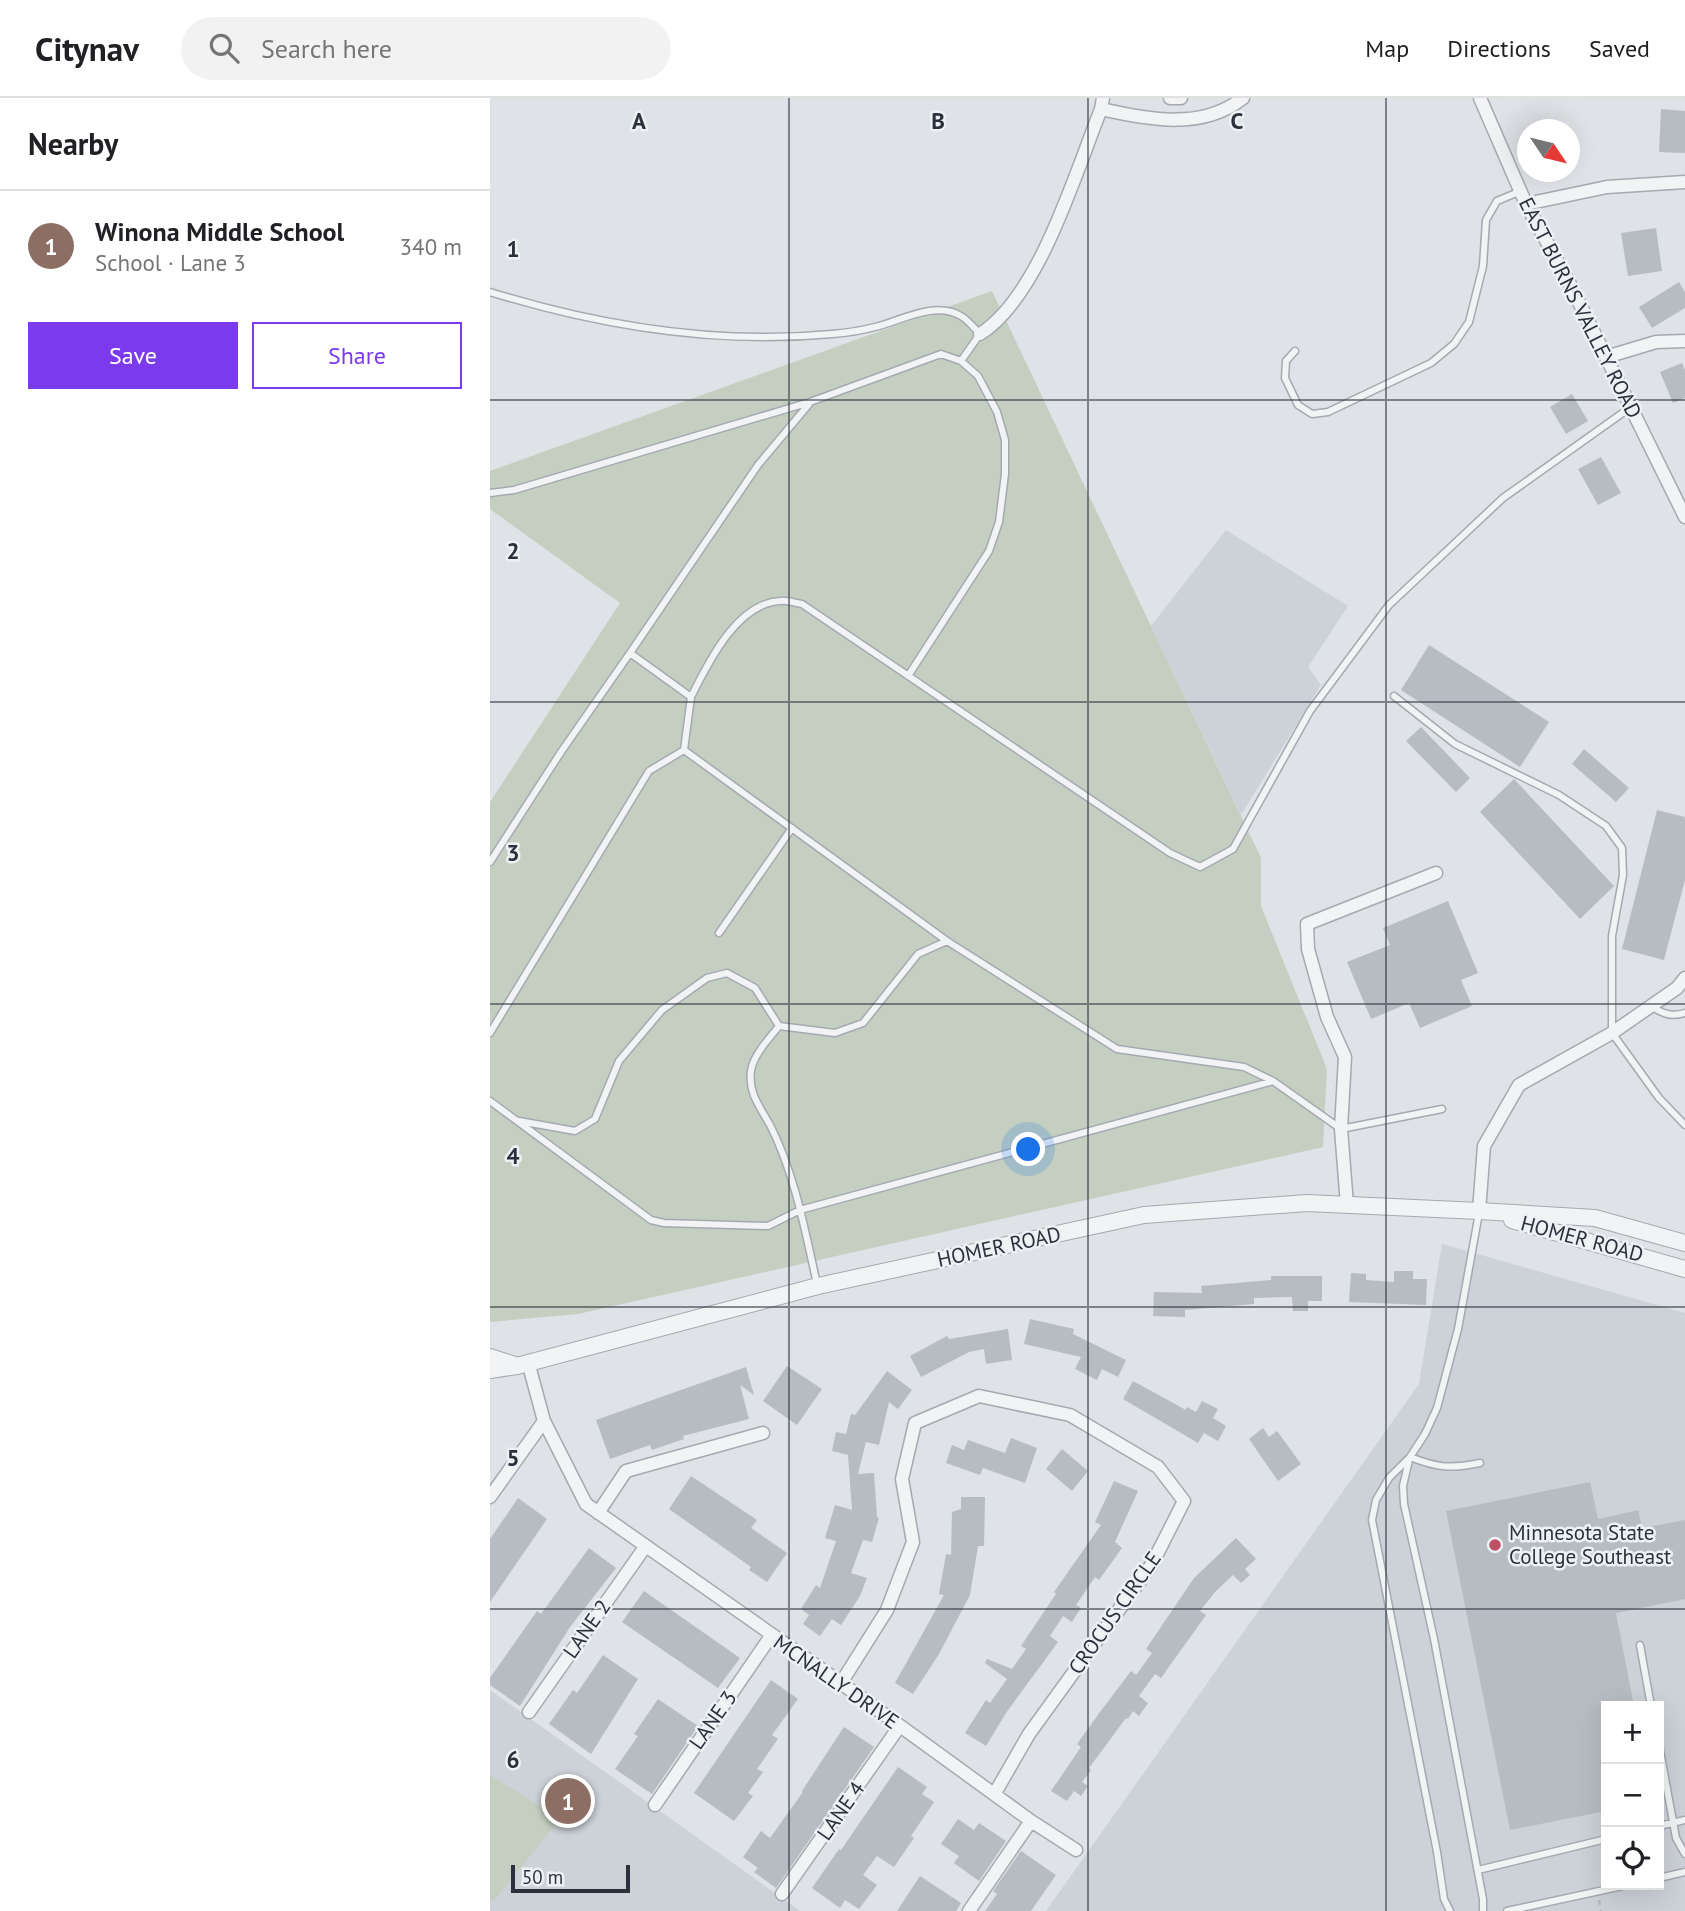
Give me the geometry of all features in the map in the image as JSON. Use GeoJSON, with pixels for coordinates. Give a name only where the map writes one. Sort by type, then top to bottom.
{"type":"FeatureCollection","features":[{"type":"Feature","properties":{"kind":"street"},"geometry":{"type":"LineString","coordinates":[[1170,98],[1181,98]]}},
{"type":"Feature","properties":{"kind":"street"},"geometry":{"type":"LineString","coordinates":[[980,334],[1002,318],[1015,303],[1028,280],[1050,238],[1102,104],[1151,120],[1175,121],[1219,112],[1233,107],[1244,98]]}},
{"type":"Feature","properties":{"kind":"street","name":"EAST BURNS VALLEY ROAD"},"geometry":{"type":"LineString","coordinates":[[1480,98],[1526,204],[1685,517]]}},
{"type":"Feature","properties":{"kind":"street"},"geometry":{"type":"LineString","coordinates":[[1526,204],[1607,187],[1685,182]]}},
{"type":"Feature","properties":{"kind":"street"},"geometry":{"type":"LineString","coordinates":[[1606,357],[1656,342],[1685,341]]}},
{"type":"Feature","properties":{"kind":"street"},"geometry":{"type":"LineString","coordinates":[[1348,1205],[1341,1129],[1345,1057],[1324,1006],[1308,949],[1307,924],[1436,873]]}},
{"type":"Feature","properties":{"kind":"street"},"geometry":{"type":"LineString","coordinates":[[1479,1211],[1484,1146],[1519,1085],[1612,1033],[1677,988],[1685,978]]}},
{"type":"Feature","properties":{"kind":"street","name":"HOMER ROAD"},"geometry":{"type":"LineString","coordinates":[[490,1370],[523,1364],[818,1286],[1144,1215],[1307,1203],[1479,1211],[1595,1218],[1685,1243]]}},
{"type":"Feature","properties":{"kind":"street","name":"HOMER ROAD"},"geometry":{"type":"LineString","coordinates":[[1479,1211],[1685,1269]]}},
{"type":"Feature","properties":{"kind":"street"},"geometry":{"type":"LineString","coordinates":[[490,1357],[523,1364]]}},
{"type":"Feature","properties":{"kind":"street","name":"HOMER ROAD"},"geometry":{"type":"LineString","coordinates":[[490,1379],[523,1364]]}},
{"type":"Feature","properties":{"kind":"street","name":"MCNALLY DRIVE"},"geometry":{"type":"LineString","coordinates":[[523,1364],[544,1421],[586,1504],[841,1683],[1031,1821],[1076,1850]]}},
{"type":"Feature","properties":{"kind":"street","name":"CROCUS CIRCLE"},"geometry":{"type":"LineString","coordinates":[[841,1683],[887,1610],[913,1542],[902,1479],[915,1423],[979,1396],[1070,1415],[1158,1467],[1184,1501],[1153,1564],[1030,1734],[995,1793]]}},
{"type":"Feature","properties":{"kind":"street"},"geometry":{"type":"LineString","coordinates":[[490,1497],[544,1421]]}},
{"type":"Feature","properties":{"kind":"street"},"geometry":{"type":"LineString","coordinates":[[598,1513],[626,1471],[763,1433]]}},
{"type":"Feature","properties":{"kind":"street","name":"LANE 2"},"geometry":{"type":"LineString","coordinates":[[529,1712],[645,1547]]}},
{"type":"Feature","properties":{"kind":"street","name":"LANE 3"},"geometry":{"type":"LineString","coordinates":[[655,1805],[771,1636]]}},
{"type":"Feature","properties":{"kind":"street","name":"LANE 4"},"geometry":{"type":"LineString","coordinates":[[782,1894],[899,1727]]}},
{"type":"Feature","properties":{"kind":"street"},"geometry":{"type":"LineString","coordinates":[[969,1911],[1031,1821]]}},
{"type":"Feature","properties":{"kind":"lane"},"geometry":{"type":"LineString","coordinates":[[1295,351],[1286,361],[1285,378],[1298,405],[1312,414],[1328,412],[1431,363],[1454,344],[1469,322],[1483,267],[1486,220],[1497,201],[1521,191]]}},
{"type":"Feature","properties":{"kind":"lane"},"geometry":{"type":"LineString","coordinates":[[490,292],[544,309],[678,334],[768,338],[834,334],[877,326],[927,311],[953,312],[963,317],[980,334],[961,361]]}},
{"type":"Feature","properties":{"kind":"lane"},"geometry":{"type":"LineString","coordinates":[[490,493],[514,490],[810,402],[941,354],[961,361],[978,376],[997,412],[1005,440],[1005,474],[999,522],[989,551],[908,676]]}},
{"type":"Feature","properties":{"kind":"lane"},"geometry":{"type":"LineString","coordinates":[[490,862],[561,752],[758,465],[810,402]]}},
{"type":"Feature","properties":{"kind":"lane"},"geometry":{"type":"LineString","coordinates":[[684,750],[691,697],[735,625],[754,608],[780,600],[802,604],[1170,853],[1200,867],[1233,849],[1310,711],[1389,605],[1503,498],[1631,407]]}},
{"type":"Feature","properties":{"kind":"lane"},"geometry":{"type":"LineString","coordinates":[[630,653],[691,697]]}},
{"type":"Feature","properties":{"kind":"lane"},"geometry":{"type":"LineString","coordinates":[[1394,696],[1455,744],[1559,795],[1606,826],[1622,848],[1623,875],[1612,936],[1612,1033],[1659,1098],[1685,1125]]}},
{"type":"Feature","properties":{"kind":"lane"},"geometry":{"type":"LineString","coordinates":[[684,750],[947,941],[1117,1049],[1244,1067],[1273,1081],[1341,1129],[1442,1109]]}},
{"type":"Feature","properties":{"kind":"lane"},"geometry":{"type":"LineString","coordinates":[[490,1033],[649,771],[684,750]]}},
{"type":"Feature","properties":{"kind":"lane"},"geometry":{"type":"LineString","coordinates":[[719,933],[792,828]]}},
{"type":"Feature","properties":{"kind":"lane"},"geometry":{"type":"LineString","coordinates":[[779,1026],[835,1033],[863,1023],[918,954],[947,941]]}},
{"type":"Feature","properties":{"kind":"lane"},"geometry":{"type":"LineString","coordinates":[[516,1120],[575,1131],[595,1119],[619,1061],[662,1010],[707,978],[727,972],[755,988],[779,1026]]}},
{"type":"Feature","properties":{"kind":"lane"},"geometry":{"type":"LineString","coordinates":[[1651,1006],[1663,1014],[1675,1016],[1685,1013]]}},
{"type":"Feature","properties":{"kind":"lane"},"geometry":{"type":"LineString","coordinates":[[779,1026],[751,1068],[750,1090],[771,1128],[800,1210],[818,1286]]}},
{"type":"Feature","properties":{"kind":"lane"},"geometry":{"type":"LineString","coordinates":[[490,1101],[651,1220],[664,1223],[768,1226],[800,1210],[1273,1081]]}},
{"type":"Feature","properties":{"kind":"lane"},"geometry":{"type":"LineString","coordinates":[[1450,1911],[1444,1899],[1372,1520],[1376,1500],[1389,1478],[1426,1434],[1437,1408],[1458,1329],[1479,1211]]}},
{"type":"Feature","properties":{"kind":"lane"},"geometry":{"type":"LineString","coordinates":[[1409,1457],[1436,1467],[1457,1468],[1480,1464]]}},
{"type":"Feature","properties":{"kind":"lane"},"geometry":{"type":"LineString","coordinates":[[1409,1457],[1403,1486],[1404,1504],[1434,1639],[1478,1870],[1483,1911]]}},
{"type":"Feature","properties":{"kind":"lane"},"geometry":{"type":"LineString","coordinates":[[1640,1645],[1650,1701]]}},
{"type":"Feature","properties":{"kind":"lane"},"geometry":{"type":"LineString","coordinates":[[1662,1764],[1676,1838],[1685,1854]]}},
{"type":"Feature","properties":{"kind":"lane"},"geometry":{"type":"LineString","coordinates":[[1664,1825],[1685,1820]]}},
{"type":"Feature","properties":{"kind":"lane"},"geometry":{"type":"LineString","coordinates":[[1478,1870],[1601,1840]]}},
{"type":"Feature","properties":{"kind":"lane"},"geometry":{"type":"LineString","coordinates":[[1664,1877],[1685,1872]]}},
{"type":"Feature","properties":{"kind":"lane"},"geometry":{"type":"LineString","coordinates":[[1507,1911],[1604,1890]]}},
{"type":"Feature","properties":{"kind":"shaded area"},"geometry":{"type":"Polygon","coordinates":[[[1226,530],[1348,606],[1308,667],[1321,685],[1241,815],[1151,626],[1226,530]]]}},
{"type":"Feature","properties":{"kind":"shaded area","name":"Minnesota State College Southeast"},"geometry":{"type":"Polygon","coordinates":[[[1442,1244],[1685,1313],[1685,1911],[1046,1911],[1419,1384],[1442,1244]]]}},
{"type":"Feature","properties":{"kind":"shaded area"},"geometry":{"type":"Polygon","coordinates":[[[490,1690],[800,1911],[490,1911],[490,1690]]]}},
{"type":"Feature","properties":{"kind":"green space"},"geometry":{"type":"Polygon","coordinates":[[[992,291],[1261,858],[1261,906],[1327,1069],[1323,1147],[578,1314],[490,1322],[490,802],[620,603],[490,509],[490,471],[992,291]]]}},
{"type":"Feature","properties":{"kind":"green space"},"geometry":{"type":"Polygon","coordinates":[[[490,1775],[560,1819],[496,1898],[490,1901],[490,1775]]]}},
{"type":"Feature","properties":{"kind":"building"},"geometry":{"type":"Polygon","coordinates":[[[1661,109],[1685,111],[1685,153],[1659,152],[1661,109]]]}},
{"type":"Feature","properties":{"kind":"building"},"geometry":{"type":"Polygon","coordinates":[[[1656,228],[1662,271],[1628,276],[1621,233],[1656,228]]]}},
{"type":"Feature","properties":{"kind":"building"},"geometry":{"type":"Polygon","coordinates":[[[1679,282],[1685,292],[1685,308],[1652,328],[1639,307],[1679,282]]]}},
{"type":"Feature","properties":{"kind":"building"},"geometry":{"type":"Polygon","coordinates":[[[1682,363],[1685,370],[1685,398],[1673,403],[1660,372],[1682,363]]]}},
{"type":"Feature","properties":{"kind":"building"},"geometry":{"type":"Polygon","coordinates":[[[1572,394],[1588,421],[1566,434],[1550,407],[1572,394]]]}},
{"type":"Feature","properties":{"kind":"building"},"geometry":{"type":"Polygon","coordinates":[[[1601,457],[1621,493],[1598,505],[1578,469],[1601,457]]]}},
{"type":"Feature","properties":{"kind":"building"},"geometry":{"type":"Polygon","coordinates":[[[1429,645],[1549,722],[1520,767],[1401,690],[1429,645]]]}},
{"type":"Feature","properties":{"kind":"building"},"geometry":{"type":"Polygon","coordinates":[[[1421,727],[1470,778],[1456,792],[1406,741],[1421,727]]]}},
{"type":"Feature","properties":{"kind":"building"},"geometry":{"type":"Polygon","coordinates":[[[1584,749],[1629,788],[1616,802],[1572,764],[1584,749]]]}},
{"type":"Feature","properties":{"kind":"building"},"geometry":{"type":"Polygon","coordinates":[[[1514,779],[1614,886],[1580,919],[1480,812],[1514,779]]]}},
{"type":"Feature","properties":{"kind":"building"},"geometry":{"type":"Polygon","coordinates":[[[1657,810],[1685,817],[1685,880],[1664,960],[1622,949],[1657,810]]]}},
{"type":"Feature","properties":{"kind":"building"},"geometry":{"type":"Polygon","coordinates":[[[1448,901],[1478,973],[1461,980],[1472,1006],[1420,1028],[1409,1003],[1371,1019],[1347,962],[1390,945],[1383,928],[1448,901]]]}},
{"type":"Feature","properties":{"kind":"building"},"geometry":{"type":"Polygon","coordinates":[[[1394,1271],[1413,1271],[1413,1279],[1427,1279],[1426,1305],[1349,1302],[1351,1273],[1366,1274],[1366,1280],[1394,1282],[1394,1271]]]}},
{"type":"Feature","properties":{"kind":"building"},"geometry":{"type":"Polygon","coordinates":[[[1271,1276],[1322,1276],[1322,1301],[1308,1301],[1308,1311],[1293,1311],[1292,1297],[1254,1298],[1254,1304],[1185,1310],[1185,1317],[1153,1316],[1154,1292],[1202,1293],[1201,1286],[1271,1280],[1271,1276]]]}},
{"type":"Feature","properties":{"kind":"building"},"geometry":{"type":"Polygon","coordinates":[[[1030,1319],[1074,1329],[1073,1334],[1126,1360],[1118,1377],[1102,1369],[1097,1380],[1075,1369],[1081,1357],[1024,1344],[1030,1319]]]}},
{"type":"Feature","properties":{"kind":"building"},"geometry":{"type":"Polygon","coordinates":[[[1008,1329],[1012,1360],[986,1364],[984,1349],[969,1352],[921,1377],[910,1356],[947,1336],[949,1339],[1008,1329]]]}},
{"type":"Feature","properties":{"kind":"building"},"geometry":{"type":"Polygon","coordinates":[[[787,1366],[822,1389],[797,1425],[763,1401],[787,1366]]]}},
{"type":"Feature","properties":{"kind":"building"},"geometry":{"type":"Polygon","coordinates":[[[746,1367],[754,1395],[740,1385],[749,1419],[683,1436],[684,1439],[652,1450],[650,1445],[610,1459],[596,1420],[746,1367]]]}},
{"type":"Feature","properties":{"kind":"building"},"geometry":{"type":"Polygon","coordinates":[[[887,1371],[912,1390],[898,1409],[889,1402],[879,1445],[866,1442],[858,1474],[874,1473],[879,1518],[872,1542],[863,1540],[851,1573],[867,1578],[860,1596],[841,1625],[832,1619],[820,1636],[803,1624],[809,1615],[801,1609],[816,1585],[820,1588],[836,1541],[825,1538],[835,1505],[852,1510],[848,1455],[832,1451],[836,1432],[846,1434],[851,1414],[855,1415],[887,1371]]]}},
{"type":"Feature","properties":{"kind":"building"},"geometry":{"type":"Polygon","coordinates":[[[1133,1381],[1186,1410],[1187,1407],[1196,1412],[1202,1401],[1218,1409],[1213,1418],[1226,1426],[1218,1441],[1204,1433],[1198,1443],[1123,1399],[1133,1381]]]}},
{"type":"Feature","properties":{"kind":"building"},"geometry":{"type":"Polygon","coordinates":[[[1263,1428],[1269,1437],[1277,1431],[1301,1464],[1278,1481],[1249,1439],[1263,1428]]]}},
{"type":"Feature","properties":{"kind":"building"},"geometry":{"type":"Polygon","coordinates":[[[1011,1438],[1037,1448],[1025,1483],[983,1468],[980,1475],[946,1463],[952,1445],[964,1450],[968,1440],[1005,1453],[1011,1438]]]}},
{"type":"Feature","properties":{"kind":"building"},"geometry":{"type":"Polygon","coordinates":[[[1062,1449],[1088,1471],[1072,1491],[1046,1469],[1062,1449]]]}},
{"type":"Feature","properties":{"kind":"building"},"geometry":{"type":"Polygon","coordinates":[[[691,1476],[757,1520],[751,1528],[787,1553],[767,1582],[749,1570],[751,1567],[669,1509],[691,1476]]]}},
{"type":"Feature","properties":{"kind":"building"},"geometry":{"type":"Polygon","coordinates":[[[1114,1481],[1138,1491],[1115,1542],[1122,1548],[1099,1580],[1095,1577],[1076,1605],[1081,1608],[1072,1622],[1063,1616],[1050,1636],[1058,1642],[1006,1713],[986,1746],[965,1733],[986,1700],[990,1703],[1007,1679],[985,1663],[987,1659],[1012,1669],[1026,1649],[1021,1646],[1056,1594],[1054,1592],[1101,1525],[1095,1522],[1114,1481]]]}},
{"type":"Feature","properties":{"kind":"building"},"geometry":{"type":"Polygon","coordinates":[[[1590,1482],[1598,1519],[1638,1510],[1642,1528],[1685,1520],[1685,1599],[1616,1613],[1633,1701],[1601,1701],[1601,1812],[1510,1830],[1446,1511],[1590,1482]]]}},
{"type":"Feature","properties":{"kind":"building"},"geometry":{"type":"Polygon","coordinates":[[[961,1497],[985,1497],[984,1546],[978,1546],[970,1595],[939,1654],[913,1694],[895,1683],[944,1595],[939,1594],[946,1554],[951,1555],[952,1512],[961,1509],[961,1497]]]}},
{"type":"Feature","properties":{"kind":"building"},"geometry":{"type":"Polygon","coordinates":[[[518,1498],[547,1519],[490,1602],[490,1539],[518,1498]]]}},
{"type":"Feature","properties":{"kind":"building"},"geometry":{"type":"Polygon","coordinates":[[[1236,1538],[1256,1559],[1245,1569],[1250,1575],[1241,1583],[1233,1575],[1200,1611],[1206,1615],[1161,1678],[1155,1674],[1139,1696],[1148,1703],[1139,1716],[1133,1711],[1128,1719],[1126,1718],[1089,1768],[1091,1770],[1082,1782],[1088,1786],[1081,1796],[1074,1791],[1067,1801],[1051,1791],[1081,1747],[1077,1744],[1100,1712],[1131,1671],[1136,1675],[1152,1653],[1146,1649],[1194,1578],[1236,1538]]]}},
{"type":"Feature","properties":{"kind":"building"},"geometry":{"type":"Polygon","coordinates":[[[589,1548],[616,1568],[570,1627],[520,1706],[490,1685],[490,1678],[537,1611],[541,1614],[589,1548]]]}},
{"type":"Feature","properties":{"kind":"building"},"geometry":{"type":"Polygon","coordinates":[[[644,1591],[740,1658],[718,1688],[622,1622],[644,1591]]]}},
{"type":"Feature","properties":{"kind":"building"},"geometry":{"type":"Polygon","coordinates":[[[603,1655],[638,1679],[591,1754],[549,1724],[573,1690],[577,1693],[603,1655]]]}},
{"type":"Feature","properties":{"kind":"building"},"geometry":{"type":"Polygon","coordinates":[[[771,1680],[798,1699],[772,1735],[778,1739],[757,1769],[763,1772],[748,1793],[753,1796],[734,1821],[694,1793],[771,1680]]]}},
{"type":"Feature","properties":{"kind":"building"},"geometry":{"type":"Polygon","coordinates":[[[658,1699],[698,1726],[652,1794],[615,1769],[638,1736],[634,1734],[658,1699]]]}},
{"type":"Feature","properties":{"kind":"building"},"geometry":{"type":"Polygon","coordinates":[[[844,1727],[874,1747],[776,1888],[754,1872],[758,1868],[743,1857],[761,1831],[770,1838],[844,1727]]]}},
{"type":"Feature","properties":{"kind":"building"},"geometry":{"type":"Polygon","coordinates":[[[898,1767],[927,1787],[922,1794],[934,1802],[894,1867],[877,1856],[863,1875],[877,1885],[859,1909],[845,1900],[840,1908],[812,1888],[898,1767]]]}},
{"type":"Feature","properties":{"kind":"building"},"geometry":{"type":"Polygon","coordinates":[[[958,1819],[974,1830],[979,1823],[1006,1841],[979,1881],[954,1863],[959,1856],[941,1844],[958,1819]]]}},
{"type":"Feature","properties":{"kind":"building"},"geometry":{"type":"Polygon","coordinates":[[[1021,1851],[1056,1875],[1031,1911],[985,1911],[997,1894],[993,1891],[1021,1851]]]}},
{"type":"Feature","properties":{"kind":"building"},"geometry":{"type":"Polygon","coordinates":[[[920,1876],[961,1903],[956,1911],[897,1911],[920,1876]]]}},
{"type":"Feature","properties":{"kind":"place","name":"Minnesota State College Southeast"},"geometry":{"type":"Point","coordinates":[1495,1545]}},
{"type":"Feature","properties":{"kind":"place","name":"Winona Middle School"},"geometry":{"type":"Point","coordinates":[568,1801]}}]}
